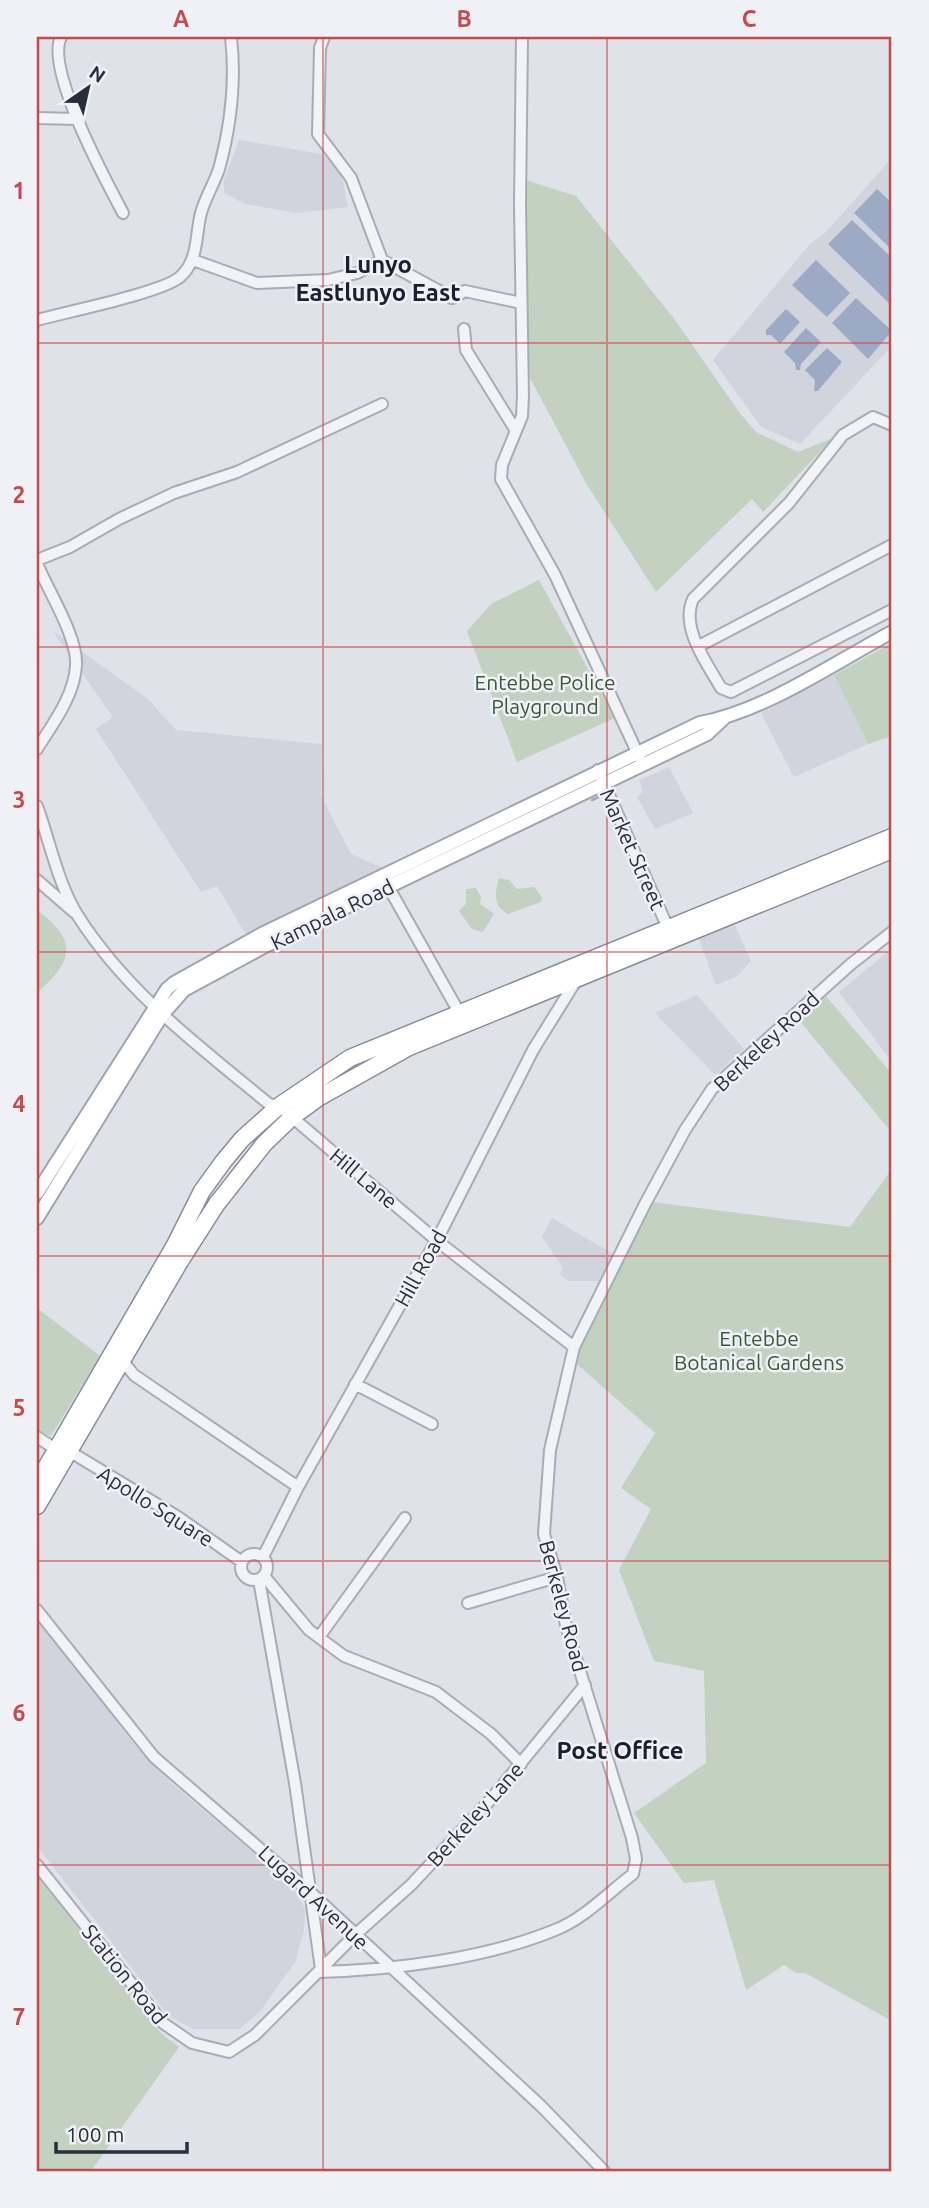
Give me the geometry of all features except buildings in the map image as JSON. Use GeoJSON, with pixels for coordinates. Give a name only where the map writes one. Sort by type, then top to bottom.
{"type":"FeatureCollection","features":[{"type":"Feature","properties":{"kind":"highway"},"geometry":{"type":"LineString","coordinates":[[37,1506],[63,1450],[202,1191],[243,1139],[279,1106],[349,1058],[892,837]]}},
{"type":"Feature","properties":{"kind":"highway"},"geometry":{"type":"LineString","coordinates":[[37,1483],[63,1450],[122,1360],[216,1205],[264,1144],[292,1117],[354,1076],[409,1047],[892,850]]}},
{"type":"Feature","properties":{"kind":"main road","name":"Kampala Road"},"geometry":{"type":"LineString","coordinates":[[37,1218],[174,983],[385,881],[598,770],[700,723],[723,718],[892,632]]}},
{"type":"Feature","properties":{"kind":"main road","name":"Kampala Road"},"geometry":{"type":"LineString","coordinates":[[385,881],[604,784],[707,734],[723,718]]}},
{"type":"Feature","properties":{"kind":"main road","name":"Kampala Road"},"geometry":{"type":"LineString","coordinates":[[37,1193],[158,1012]]}},
{"type":"Feature","properties":{"kind":"street"},"geometry":{"type":"LineString","coordinates":[[61,37],[57,51],[77,119],[123,213]]}},
{"type":"Feature","properties":{"kind":"street"},"geometry":{"type":"LineString","coordinates":[[37,320],[134,294],[178,278],[193,260],[201,213],[218,171],[230,123],[234,64],[232,37]]}},
{"type":"Feature","properties":{"kind":"street"},"geometry":{"type":"LineString","coordinates":[[324,37],[320,48],[318,134],[351,178],[382,260],[452,298],[465,291],[521,303]]}},
{"type":"Feature","properties":{"kind":"street"},"geometry":{"type":"LineString","coordinates":[[523,37],[523,396],[522,416],[502,465],[502,479],[561,587],[643,765]]}},
{"type":"Feature","properties":{"kind":"street"},"geometry":{"type":"LineString","coordinates":[[37,118],[77,119]]}},
{"type":"Feature","properties":{"kind":"street"},"geometry":{"type":"LineString","coordinates":[[193,260],[257,283],[328,280],[357,273],[382,260]]}},
{"type":"Feature","properties":{"kind":"street"},"geometry":{"type":"LineString","coordinates":[[464,329],[466,350],[516,430]]}},
{"type":"Feature","properties":{"kind":"street"},"geometry":{"type":"LineString","coordinates":[[37,749],[67,696],[77,664],[73,645],[37,562],[119,519],[174,494],[237,472],[382,404]]}},
{"type":"Feature","properties":{"kind":"street"},"geometry":{"type":"LineString","coordinates":[[892,425],[873,417],[843,435],[789,503],[693,599],[688,617],[699,646],[721,688],[732,692],[892,610]]}},
{"type":"Feature","properties":{"kind":"street"},"geometry":{"type":"LineString","coordinates":[[699,646],[892,545]]}},
{"type":"Feature","properties":{"kind":"street","name":"Market Street"},"geometry":{"type":"LineString","coordinates":[[598,770],[668,928]]}},
{"type":"Feature","properties":{"kind":"street"},"geometry":{"type":"LineString","coordinates":[[37,806],[55,864],[77,914]]}},
{"type":"Feature","properties":{"kind":"street"},"geometry":{"type":"LineString","coordinates":[[37,880],[77,914]]}},
{"type":"Feature","properties":{"kind":"street"},"geometry":{"type":"LineString","coordinates":[[385,881],[460,1014]]}},
{"type":"Feature","properties":{"kind":"street","name":"Hill Lane"},"geometry":{"type":"LineString","coordinates":[[77,914],[158,1012],[269,1104],[279,1106],[436,1240],[574,1347]]}},
{"type":"Feature","properties":{"kind":"street","name":"Berkeley Road"},"geometry":{"type":"LineString","coordinates":[[390,1968],[453,1958],[556,1930],[633,1874],[636,1859],[632,1838],[566,1626],[557,1577],[544,1534],[545,1503],[557,1408],[574,1347],[645,1204],[685,1130],[712,1089],[833,980],[892,932]]}},
{"type":"Feature","properties":{"kind":"street","name":"Hill Road"},"geometry":{"type":"LineString","coordinates":[[263,1557],[298,1487],[436,1240],[522,1071],[577,979]]}},
{"type":"Feature","properties":{"kind":"street"},"geometry":{"type":"LineString","coordinates":[[122,1360],[134,1375],[298,1487]]}},
{"type":"Feature","properties":{"kind":"street"},"geometry":{"type":"LineString","coordinates":[[355,1384],[432,1424]]}},
{"type":"Feature","properties":{"kind":"street","name":"Apollo Square"},"geometry":{"type":"LineString","coordinates":[[37,1437],[178,1517],[242,1562]]}},
{"type":"Feature","properties":{"kind":"street"},"geometry":{"type":"LineString","coordinates":[[319,1637],[405,1518]]}},
{"type":"Feature","properties":{"kind":"street"},"geometry":{"type":"LineString","coordinates":[[390,1968],[320,1971],[262,1578],[267,1565],[263,1557],[252,1554],[242,1562],[244,1575],[262,1578],[309,1630],[344,1656],[436,1692],[491,1734],[521,1764]]}},
{"type":"Feature","properties":{"kind":"street"},"geometry":{"type":"LineString","coordinates":[[468,1603],[557,1577]]}},
{"type":"Feature","properties":{"kind":"street","name":"Lugard Avenue"},"geometry":{"type":"LineString","coordinates":[[37,1610],[154,1757],[356,1934],[541,2106],[604,2171]]}},
{"type":"Feature","properties":{"kind":"street","name":"Berkeley Lane"},"geometry":{"type":"LineString","coordinates":[[356,1934],[411,1885],[521,1764],[585,1685]]}},
{"type":"Feature","properties":{"kind":"street","name":"Station Road"},"geometry":{"type":"LineString","coordinates":[[37,1865],[163,2023],[191,2043],[229,2052],[255,2035],[356,1934]]}},
{"type":"Feature","properties":{"kind":"shaded area"},"geometry":{"type":"Polygon","coordinates":[[[239,140],[322,154],[341,172],[348,207],[296,213],[245,204],[224,193],[224,180],[239,140]]]}},
{"type":"Feature","properties":{"kind":"shaded area"},"geometry":{"type":"Polygon","coordinates":[[[892,158],[892,346],[800,444],[761,427],[713,360],[810,244],[825,233],[892,158]]]}},
{"type":"Feature","properties":{"kind":"shaded area"},"geometry":{"type":"Polygon","coordinates":[[[52,630],[148,699],[176,730],[322,744],[321,796],[351,854],[398,875],[247,936],[217,886],[201,892],[96,729],[113,717],[52,630]]]}},
{"type":"Feature","properties":{"kind":"shaded area"},"geometry":{"type":"Polygon","coordinates":[[[834,675],[868,744],[794,777],[761,713],[834,675]]]}},
{"type":"Feature","properties":{"kind":"shaded area"},"geometry":{"type":"Polygon","coordinates":[[[669,767],[693,813],[655,829],[637,797],[643,792],[639,780],[669,767]]]}},
{"type":"Feature","properties":{"kind":"shaded area"},"geometry":{"type":"Polygon","coordinates":[[[734,923],[751,961],[736,977],[716,985],[698,937],[734,923]]]}},
{"type":"Feature","properties":{"kind":"shaded area"},"geometry":{"type":"Polygon","coordinates":[[[892,948],[892,1062],[839,992],[892,948]]]}},
{"type":"Feature","properties":{"kind":"shaded area"},"geometry":{"type":"Polygon","coordinates":[[[697,995],[744,1049],[715,1075],[655,1013],[697,995]]]}},
{"type":"Feature","properties":{"kind":"shaded area"},"geometry":{"type":"Polygon","coordinates":[[[552,1218],[615,1255],[603,1281],[569,1281],[560,1275],[563,1268],[542,1237],[552,1218]]]}},
{"type":"Feature","properties":{"kind":"shaded area"},"geometry":{"type":"Polygon","coordinates":[[[37,1616],[133,1743],[170,1782],[293,1886],[305,1909],[304,1930],[295,1962],[259,2013],[239,2029],[193,2029],[169,2016],[37,1846],[37,1616]]]}},
{"type":"Feature","properties":{"kind":"green space"},"geometry":{"type":"Polygon","coordinates":[[[523,179],[576,196],[675,320],[756,432],[798,452],[833,438],[763,512],[752,499],[656,592],[587,485],[521,361],[523,179]]]}},
{"type":"Feature","properties":{"kind":"green space","name":"Entebbe Police Playground"},"geometry":{"type":"Polygon","coordinates":[[[539,580],[615,718],[517,762],[467,631],[491,604],[539,580]]]}},
{"type":"Feature","properties":{"kind":"green space"},"geometry":{"type":"Polygon","coordinates":[[[892,643],[892,736],[868,744],[834,675],[892,643]]]}},
{"type":"Feature","properties":{"kind":"green space"},"geometry":{"type":"Polygon","coordinates":[[[499,878],[509,880],[517,889],[534,887],[542,897],[541,902],[508,914],[497,903],[499,878]]]}},
{"type":"Feature","properties":{"kind":"green space"},"geometry":{"type":"Polygon","coordinates":[[[476,888],[481,897],[480,904],[494,914],[483,932],[472,929],[459,911],[466,904],[466,889],[476,888]]]}},
{"type":"Feature","properties":{"kind":"green space"},"geometry":{"type":"Polygon","coordinates":[[[37,910],[60,931],[66,951],[58,970],[37,993],[37,910]]]}},
{"type":"Feature","properties":{"kind":"green space"},"geometry":{"type":"Polygon","coordinates":[[[826,996],[892,1074],[892,1133],[799,1020],[826,996]]]}},
{"type":"Feature","properties":{"kind":"green space","name":"Entebbe Botanical Gardens"},"geometry":{"type":"Polygon","coordinates":[[[892,1169],[892,2021],[805,1973],[796,1973],[784,1965],[746,1990],[714,1880],[684,1883],[634,1813],[706,1763],[704,1671],[654,1661],[619,1570],[651,1509],[621,1488],[655,1433],[570,1358],[652,1202],[850,1227],[892,1169]]]}},
{"type":"Feature","properties":{"kind":"green space"},"geometry":{"type":"Polygon","coordinates":[[[37,1308],[100,1356],[51,1436],[37,1430],[37,1308]]]}},
{"type":"Feature","properties":{"kind":"green space"},"geometry":{"type":"Polygon","coordinates":[[[37,1876],[161,2033],[179,2047],[91,2171],[37,2171],[37,1876]]]}},
{"type":"Feature","properties":{"kind":"water"},"geometry":{"type":"Polygon","coordinates":[[[877,189],[892,203],[892,250],[854,213],[877,189]]]}},
{"type":"Feature","properties":{"kind":"water"},"geometry":{"type":"Polygon","coordinates":[[[852,220],[892,258],[892,306],[828,244],[852,220]]]}},
{"type":"Feature","properties":{"kind":"water"},"geometry":{"type":"Polygon","coordinates":[[[816,260],[850,293],[827,317],[792,285],[816,260]]]}},
{"type":"Feature","properties":{"kind":"water"},"geometry":{"type":"Polygon","coordinates":[[[856,298],[892,331],[868,359],[832,323],[856,298]]]}},
{"type":"Feature","properties":{"kind":"water"},"geometry":{"type":"Polygon","coordinates":[[[786,309],[800,322],[780,344],[771,335],[766,335],[766,330],[786,309]]]}},
{"type":"Feature","properties":{"kind":"water"},"geometry":{"type":"Polygon","coordinates":[[[806,328],[821,342],[801,364],[800,370],[796,370],[795,363],[784,352],[806,328]]]}},
{"type":"Feature","properties":{"kind":"water"},"geometry":{"type":"Polygon","coordinates":[[[827,348],[842,362],[818,391],[814,391],[815,380],[805,370],[827,348]]]}},
{"type":"Feature","properties":{"kind":"waterway"},"geometry":{"type":"LineString","coordinates":[[592,800],[603,795]]}},
{"type":"Feature","properties":{"kind":"district","name":"Lunyo Eastlunyo East"},"geometry":{"type":"Point","coordinates":[378,278]}},
{"type":"Feature","properties":{"kind":"district","name":"Post Office"},"geometry":{"type":"Point","coordinates":[620,1750]}}]}
